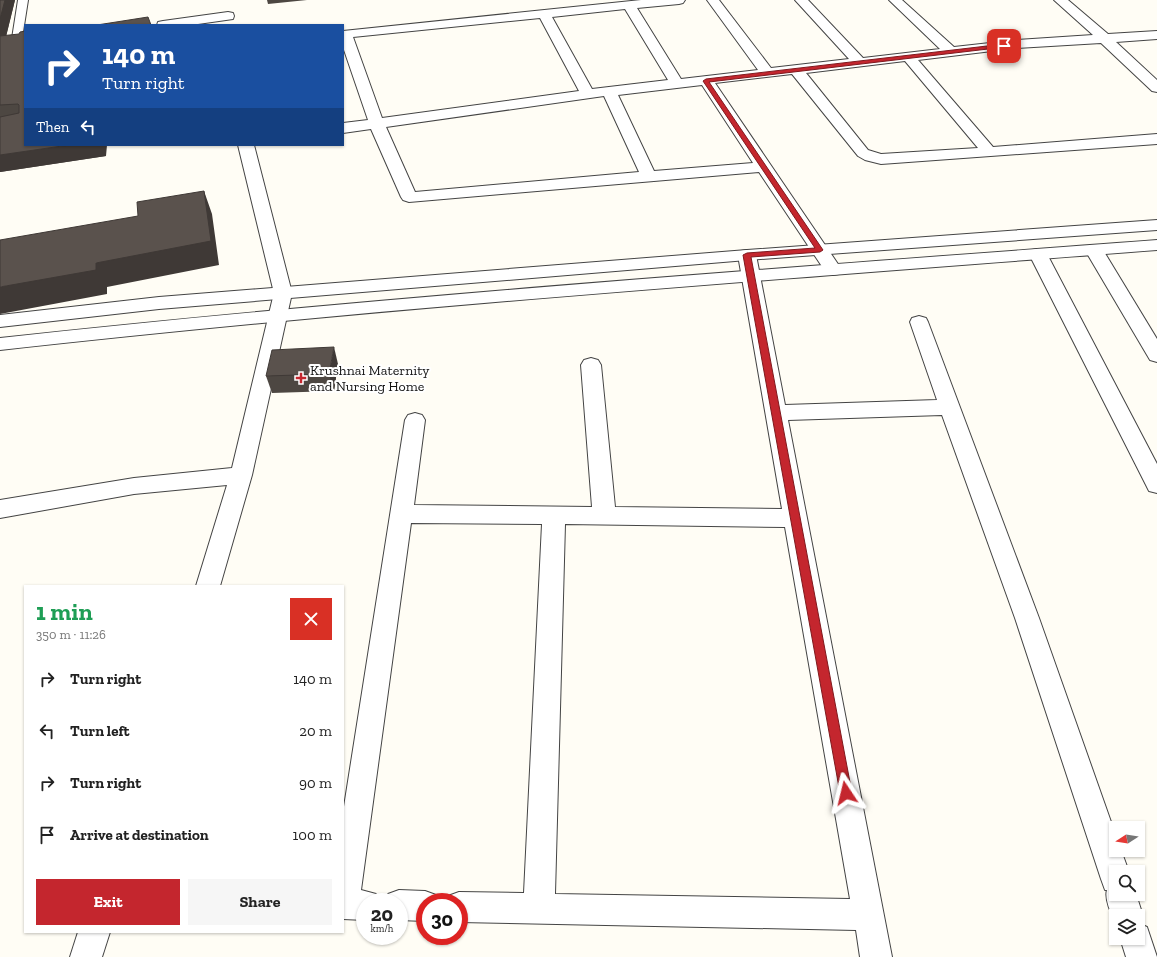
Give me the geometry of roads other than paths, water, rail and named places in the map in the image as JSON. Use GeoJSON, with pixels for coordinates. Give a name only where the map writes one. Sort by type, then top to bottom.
{"type":"FeatureCollection","features":[{"type":"Feature","properties":{"kind":"street"},"geometry":{"type":"LineString","coordinates":[[679,0],[345,34],[377,124],[410,198],[764,167]]}},
{"type":"Feature","properties":{"kind":"street"},"geometry":{"type":"LineString","coordinates":[[713,0],[768,74]]}},
{"type":"Feature","properties":{"kind":"street"},"geometry":{"type":"LineString","coordinates":[[801,0],[860,62]]}},
{"type":"Feature","properties":{"kind":"street"},"geometry":{"type":"LineString","coordinates":[[894,0],[951,52]]}},
{"type":"Feature","properties":{"kind":"street"},"geometry":{"type":"LineString","coordinates":[[1060,0],[1104,38],[1157,88]]}},
{"type":"Feature","properties":{"kind":"street"},"geometry":{"type":"LineString","coordinates":[[629,5],[677,84]]}},
{"type":"Feature","properties":{"kind":"street"},"geometry":{"type":"LineString","coordinates":[[544,14],[588,94]]}},
{"type":"Feature","properties":{"kind":"street"},"geometry":{"type":"LineString","coordinates":[[170,24],[228,16]]}},
{"type":"Feature","properties":{"kind":"street"},"geometry":{"type":"LineString","coordinates":[[344,128],[588,94],[1017,44],[1157,35]]}},
{"type":"Feature","properties":{"kind":"street"},"geometry":{"type":"LineString","coordinates":[[909,57],[989,152]]}},
{"type":"Feature","properties":{"kind":"street"},"geometry":{"type":"LineString","coordinates":[[796,70],[863,153],[871,157],[881,159],[1157,139]]}},
{"type":"Feature","properties":{"kind":"street"},"geometry":{"type":"LineString","coordinates":[[706,81],[833,270]]}},
{"type":"Feature","properties":{"kind":"street"},"geometry":{"type":"LineString","coordinates":[[609,92],[649,176]]}},
{"type":"Feature","properties":{"kind":"street"},"geometry":{"type":"LineString","coordinates":[[208,585],[241,475],[283,293],[246,146]]}},
{"type":"Feature","properties":{"kind":"street"},"geometry":{"type":"LineString","coordinates":[[0,344],[504,294],[749,265],[820,250],[1157,225]]}},
{"type":"Feature","properties":{"kind":"street"},"geometry":{"type":"LineString","coordinates":[[0,321],[159,303],[283,293],[749,265],[833,270],[1157,245]]}},
{"type":"Feature","properties":{"kind":"street"},"geometry":{"type":"LineString","coordinates":[[1094,250],[1157,355]]}},
{"type":"Feature","properties":{"kind":"street"},"geometry":{"type":"LineString","coordinates":[[1038,254],[1157,485]]}},
{"type":"Feature","properties":{"kind":"street"},"geometry":{"type":"LineString","coordinates":[[749,265],[876,957]]}},
{"type":"Feature","properties":{"kind":"street"},"geometry":{"type":"LineString","coordinates":[[919,322],[1027,618],[1111,865]]}},
{"type":"Feature","properties":{"kind":"street"},"geometry":{"type":"LineString","coordinates":[[592,365],[604,515]]}},
{"type":"Feature","properties":{"kind":"street"},"geometry":{"type":"LineString","coordinates":[[776,413],[950,407]]}},
{"type":"Feature","properties":{"kind":"street"},"geometry":{"type":"LineString","coordinates":[[351,904],[401,514],[415,420]]}},
{"type":"Feature","properties":{"kind":"street"},"geometry":{"type":"LineString","coordinates":[[0,509],[134,486],[241,475]]}},
{"type":"Feature","properties":{"kind":"street"},"geometry":{"type":"LineString","coordinates":[[401,514],[796,518]]}},
{"type":"Feature","properties":{"kind":"street"},"geometry":{"type":"LineString","coordinates":[[539,909],[554,515]]}},
{"type":"Feature","properties":{"kind":"street"},"geometry":{"type":"LineString","coordinates":[[468,907],[869,915]]}},
{"type":"Feature","properties":{"kind":"street"},"geometry":{"type":"LineString","coordinates":[[86,957],[94,933]]}},
{"type":"Feature","properties":{"kind":"street"},"geometry":{"type":"LineString","coordinates":[[1138,945],[1142,957]]}},
{"type":"Feature","properties":{"kind":"lane"},"geometry":{"type":"LineString","coordinates":[[16,45],[23,0]]}},
{"type":"Feature","properties":{"kind":"place","name":"Krushnai Maternity and Nursing Home"},"geometry":{"type":"Point","coordinates":[301,378]}}]}
